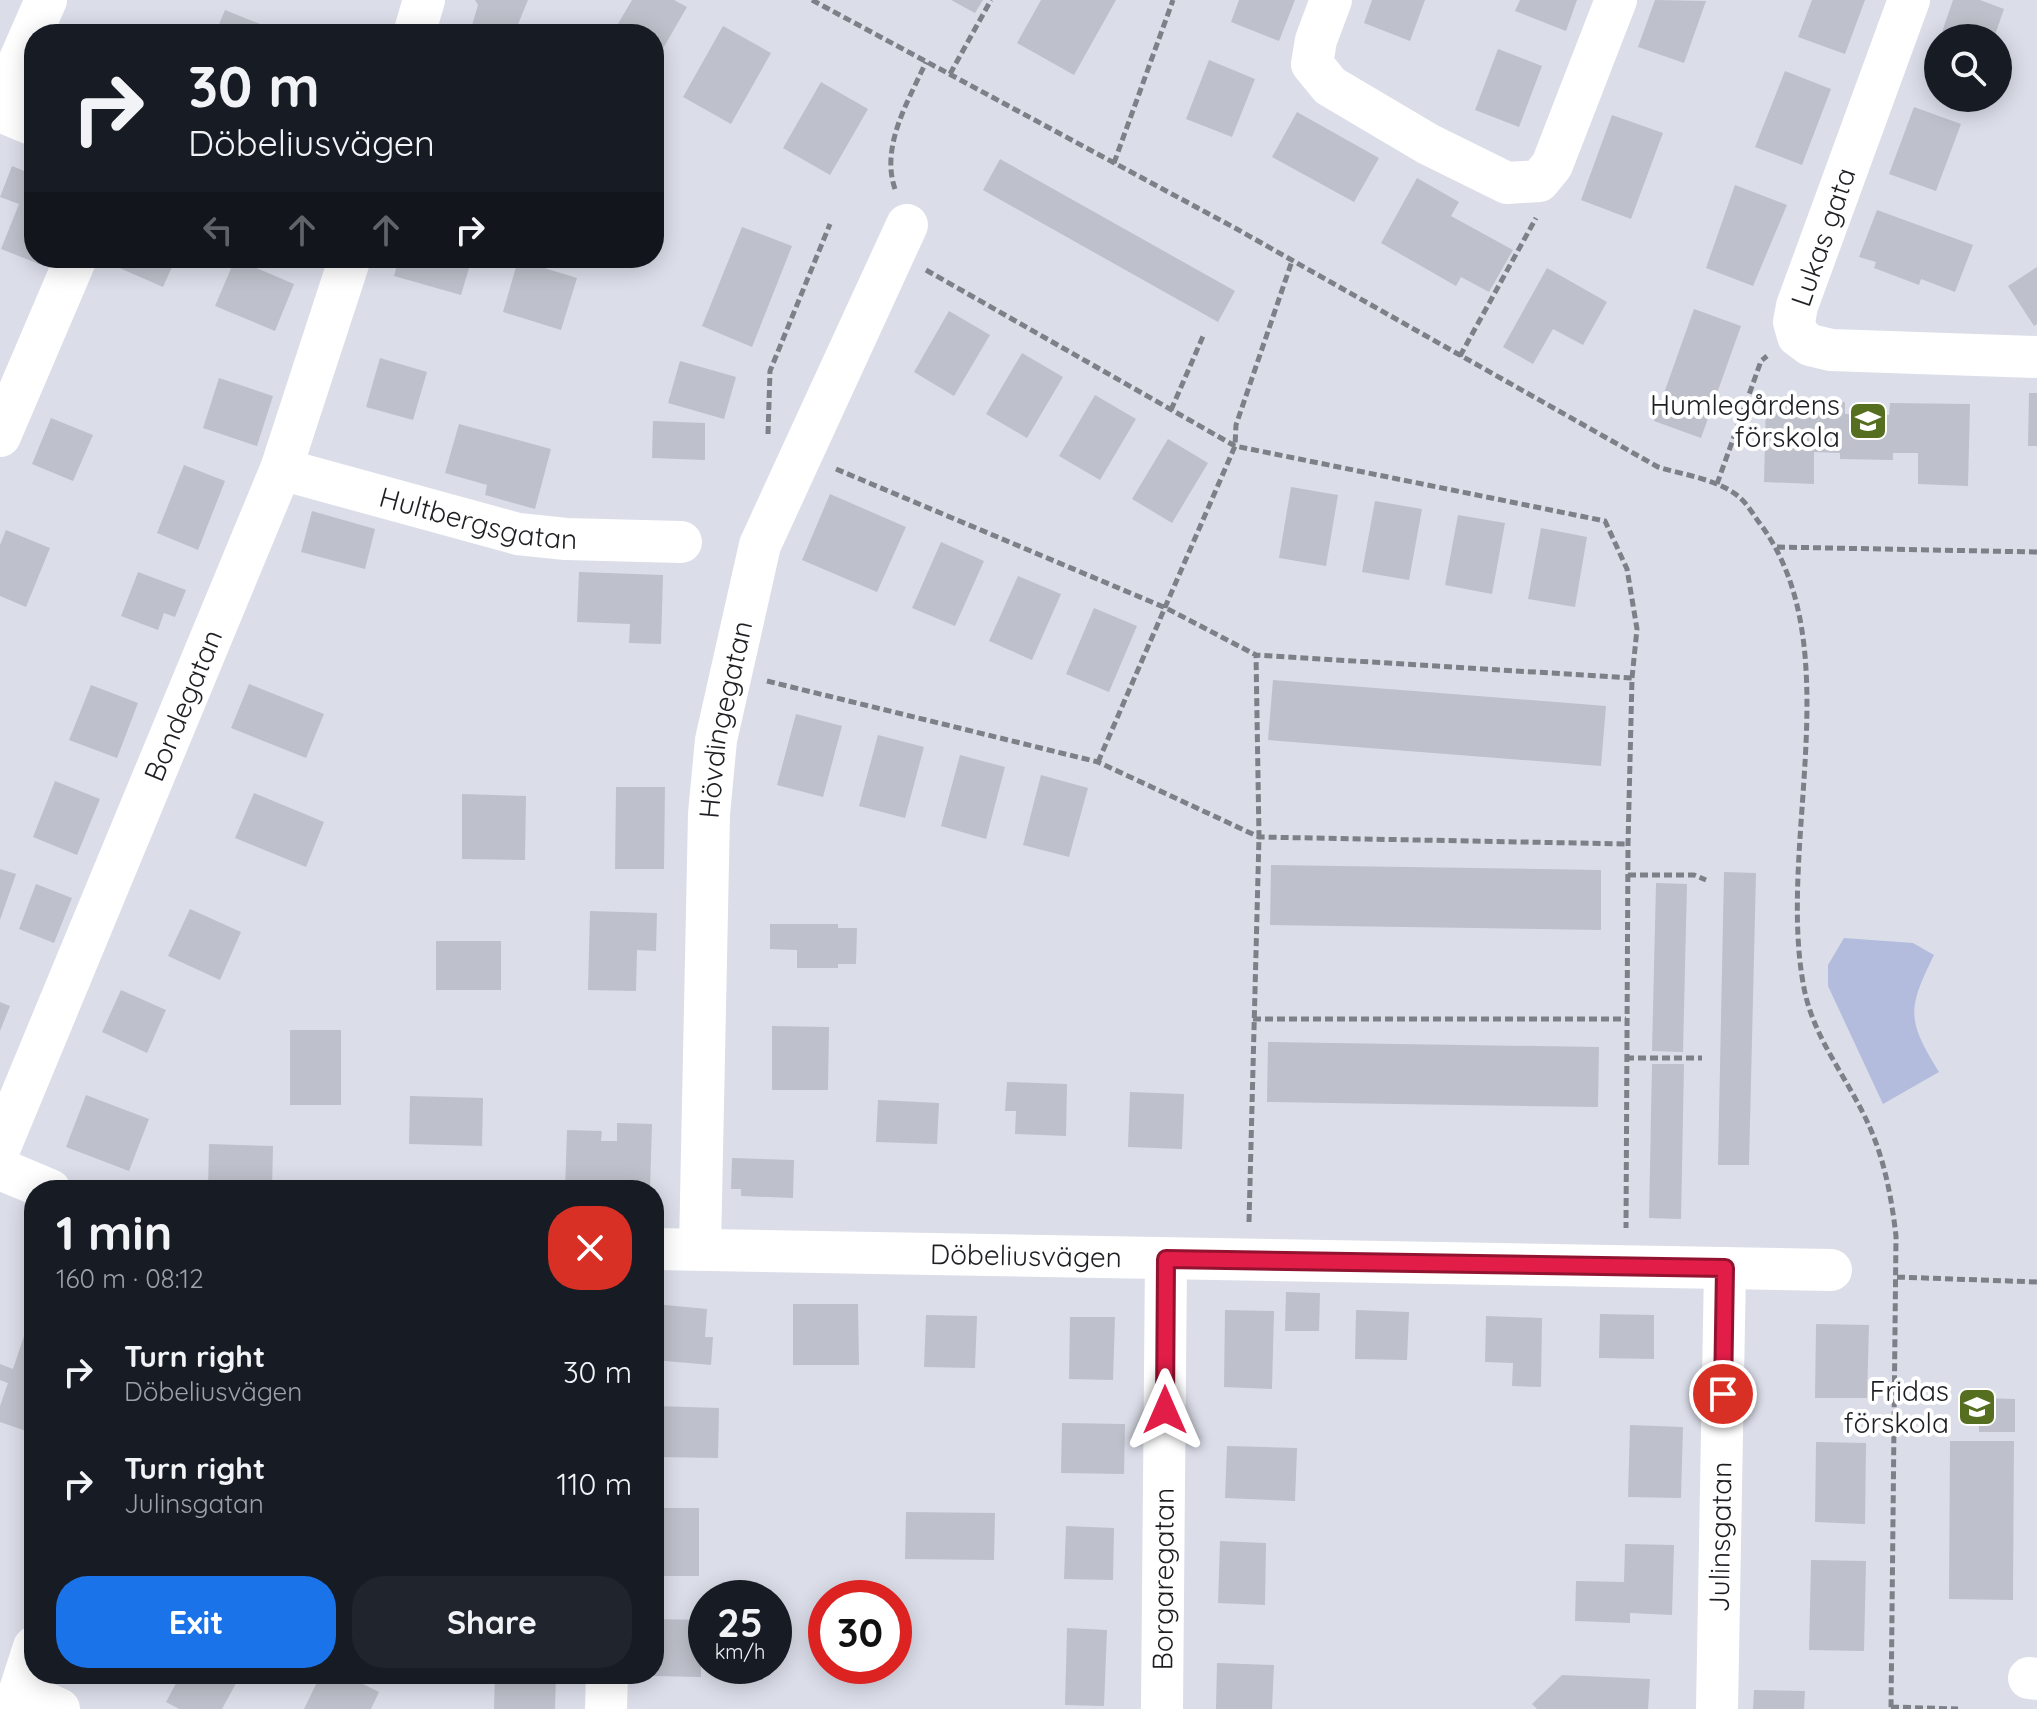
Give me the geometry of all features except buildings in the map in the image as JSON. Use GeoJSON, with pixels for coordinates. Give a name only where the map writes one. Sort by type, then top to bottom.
{"type":"FeatureCollection","features":[{"type":"Feature","properties":{"kind":"street"},"geometry":{"type":"LineString","coordinates":[[36,24],[46,0]]}},
{"type":"Feature","properties":{"kind":"street"},"geometry":{"type":"LineString","coordinates":[[417,24],[424,0]]}},
{"type":"Feature","properties":{"kind":"street"},"geometry":{"type":"LineString","coordinates":[[1331,0],[1316,40],[1312,64],[1330,86],[1428,144],[1507,183],[1539,181],[1552,165],[1616,0]]}},
{"type":"Feature","properties":{"kind":"street","name":"Lukas gata"},"geometry":{"type":"LineString","coordinates":[[1909,0],[1797,306],[1794,322],[1798,336],[1810,345],[1831,350],[2037,357]]}},
{"type":"Feature","properties":{"kind":"street"},"geometry":{"type":"LineString","coordinates":[[24,52],[0,108],[24,120]]}},
{"type":"Feature","properties":{"kind":"street","name":"Hövdingegatan"},"geometry":{"type":"LineString","coordinates":[[700,1248],[709,814],[716,740],[785,449],[902,239]]}},
{"type":"Feature","properties":{"kind":"street"},"geometry":{"type":"LineString","coordinates":[[0,436],[72,268]]}},
{"type":"Feature","properties":{"kind":"street","name":"Bondegatan"},"geometry":{"type":"LineString","coordinates":[[0,1147],[281,469],[347,268]]}},
{"type":"Feature","properties":{"kind":"street","name":"Hultbergsgatan"},"geometry":{"type":"LineString","coordinates":[[281,469],[518,534],[566,539],[681,542]]}},
{"type":"Feature","properties":{"kind":"street"},"geometry":{"type":"LineString","coordinates":[[0,1169],[26,1180]]}},
{"type":"Feature","properties":{"kind":"street","name":"Döbeliusvägen"},"geometry":{"type":"LineString","coordinates":[[664,1249],[1831,1270]]}},
{"type":"Feature","properties":{"kind":"street","name":"Borgaregatan"},"geometry":{"type":"LineString","coordinates":[[1162,1709],[1166,1259]]}},
{"type":"Feature","properties":{"kind":"street","name":"Julinsgatan"},"geometry":{"type":"LineString","coordinates":[[1717,1709],[1725,1268]]}},
{"type":"Feature","properties":{"kind":"street"},"geometry":{"type":"LineString","coordinates":[[24,1678],[17,1700],[59,1709]]}},
{"type":"Feature","properties":{"kind":"street"},"geometry":{"type":"LineString","coordinates":[[606,1709],[607,1684]]}},
{"type":"Feature","properties":{"kind":"path"},"geometry":{"type":"LineString","coordinates":[[812,0],[1292,261],[1658,467],[1717,484],[1738,497],[1777,547],[1799,603],[1806,660],[1800,904],[1803,983],[1818,1032],[1864,1115],[1885,1172],[1896,1236],[1891,1708],[1958,1709]]}},
{"type":"Feature","properties":{"kind":"path"},"geometry":{"type":"LineString","coordinates":[[950,74],[991,0]]}},
{"type":"Feature","properties":{"kind":"path"},"geometry":{"type":"LineString","coordinates":[[1114,163],[1173,0]]}},
{"type":"Feature","properties":{"kind":"path"},"geometry":{"type":"LineString","coordinates":[[926,62],[896,131],[889,172],[902,239],[1171,410],[1235,446],[1605,521],[1627,569],[1637,629],[1632,678],[1628,844],[1625,1265]]}},
{"type":"Feature","properties":{"kind":"path"},"geometry":{"type":"LineString","coordinates":[[1460,356],[1536,221],[1539,181]]}},
{"type":"Feature","properties":{"kind":"path"},"geometry":{"type":"LineString","coordinates":[[830,224],[770,371],[785,449],[1166,608],[1256,655],[1632,678]]}},
{"type":"Feature","properties":{"kind":"path"},"geometry":{"type":"LineString","coordinates":[[1098,762],[1235,446],[1236,425],[1292,261]]}},
{"type":"Feature","properties":{"kind":"path"},"geometry":{"type":"LineString","coordinates":[[1171,410],[1204,334]]}},
{"type":"Feature","properties":{"kind":"path"},"geometry":{"type":"LineString","coordinates":[[1717,484],[1761,361],[1798,336]]}},
{"type":"Feature","properties":{"kind":"path"},"geometry":{"type":"LineString","coordinates":[[1777,547],[2037,552]]}},
{"type":"Feature","properties":{"kind":"path"},"geometry":{"type":"LineString","coordinates":[[1248,1259],[1259,837],[1256,655]]}},
{"type":"Feature","properties":{"kind":"path"},"geometry":{"type":"LineString","coordinates":[[731,672],[1098,762],[1259,837],[1628,844]]}},
{"type":"Feature","properties":{"kind":"path"},"geometry":{"type":"LineString","coordinates":[[1628,875],[1694,875],[1706,880]]}},
{"type":"Feature","properties":{"kind":"path"},"geometry":{"type":"LineString","coordinates":[[1253,1019],[1626,1019]]}},
{"type":"Feature","properties":{"kind":"path"},"geometry":{"type":"LineString","coordinates":[[1626,1058],[1702,1058]]}},
{"type":"Feature","properties":{"kind":"path"},"geometry":{"type":"LineString","coordinates":[[1897,1277],[2037,1282]]}},
{"type":"Feature","properties":{"kind":"shaded area"},"geometry":{"type":"Polygon","coordinates":[[[1844,938],[1913,943],[1934,955],[1919,989],[1914,1015],[1921,1040],[1939,1072],[1883,1104],[1828,986],[1828,965],[1844,938]]]}},
{"type":"Feature","properties":{"kind":"place","name":"Humlegårdens förskola"},"geometry":{"type":"Point","coordinates":[1868,421]}},
{"type":"Feature","properties":{"kind":"place","name":"Fridas förskola"},"geometry":{"type":"Point","coordinates":[1977,1407]}},
{"type":"Feature","properties":{"kind":"route"},"geometry":{"type":"LineString","coordinates":[[1165,1410],[1166,1259],[1725,1268],[1723,1394]]}}]}
